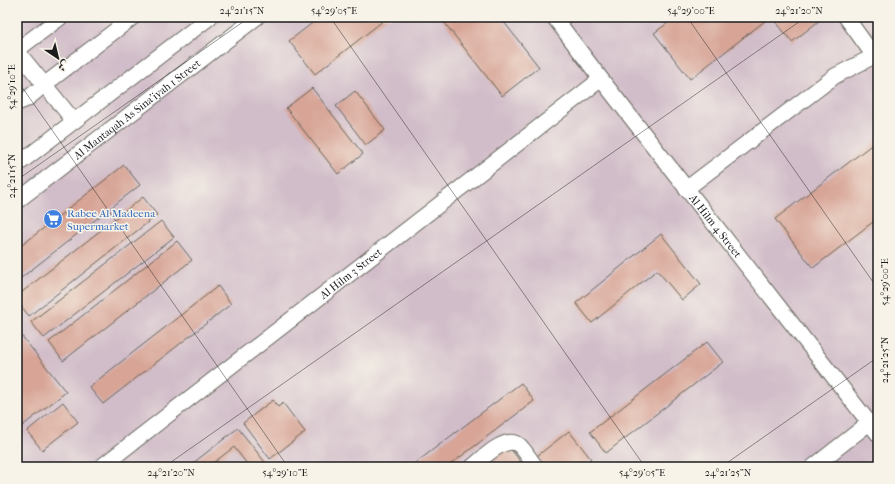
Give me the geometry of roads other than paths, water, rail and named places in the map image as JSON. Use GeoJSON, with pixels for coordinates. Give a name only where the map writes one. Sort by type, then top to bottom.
{"type":"FeatureCollection","features":[{"type":"Feature","properties":{"kind":"street"},"geometry":{"type":"LineString","coordinates":[[61,17],[17,50],[74,122]]}},
{"type":"Feature","properties":{"kind":"street"},"geometry":{"type":"LineString","coordinates":[[17,103],[27,99],[44,84],[133,17]]}},
{"type":"Feature","properties":{"kind":"street"},"geometry":{"type":"LineString","coordinates":[[17,165],[210,17]]}},
{"type":"Feature","properties":{"kind":"street","name":"Al Mantaqah As Sina'iyah 1 Street"},"geometry":{"type":"LineString","coordinates":[[17,201],[257,17]]}},
{"type":"Feature","properties":{"kind":"street","name":"Al Hilm 4 Street"},"geometry":{"type":"LineString","coordinates":[[554,17],[600,79],[874,429]]}},
{"type":"Feature","properties":{"kind":"street"},"geometry":{"type":"LineString","coordinates":[[686,189],[835,76],[876,55],[846,17]]}},
{"type":"Feature","properties":{"kind":"street","name":"Al Hilm 3 Street"},"geometry":{"type":"LineString","coordinates":[[101,467],[600,79]]}},
{"type":"Feature","properties":{"kind":"street"},"geometry":{"type":"LineString","coordinates":[[813,467],[874,429]]}},
{"type":"Feature","properties":{"kind":"street"},"geometry":{"type":"LineString","coordinates":[[472,467],[502,444],[510,441],[518,444],[536,467]]}},
{"type":"Feature","properties":{"kind":"place","name":"Rabee Al Madeena Supermarket"},"geometry":{"type":"Point","coordinates":[53,219]}}]}
